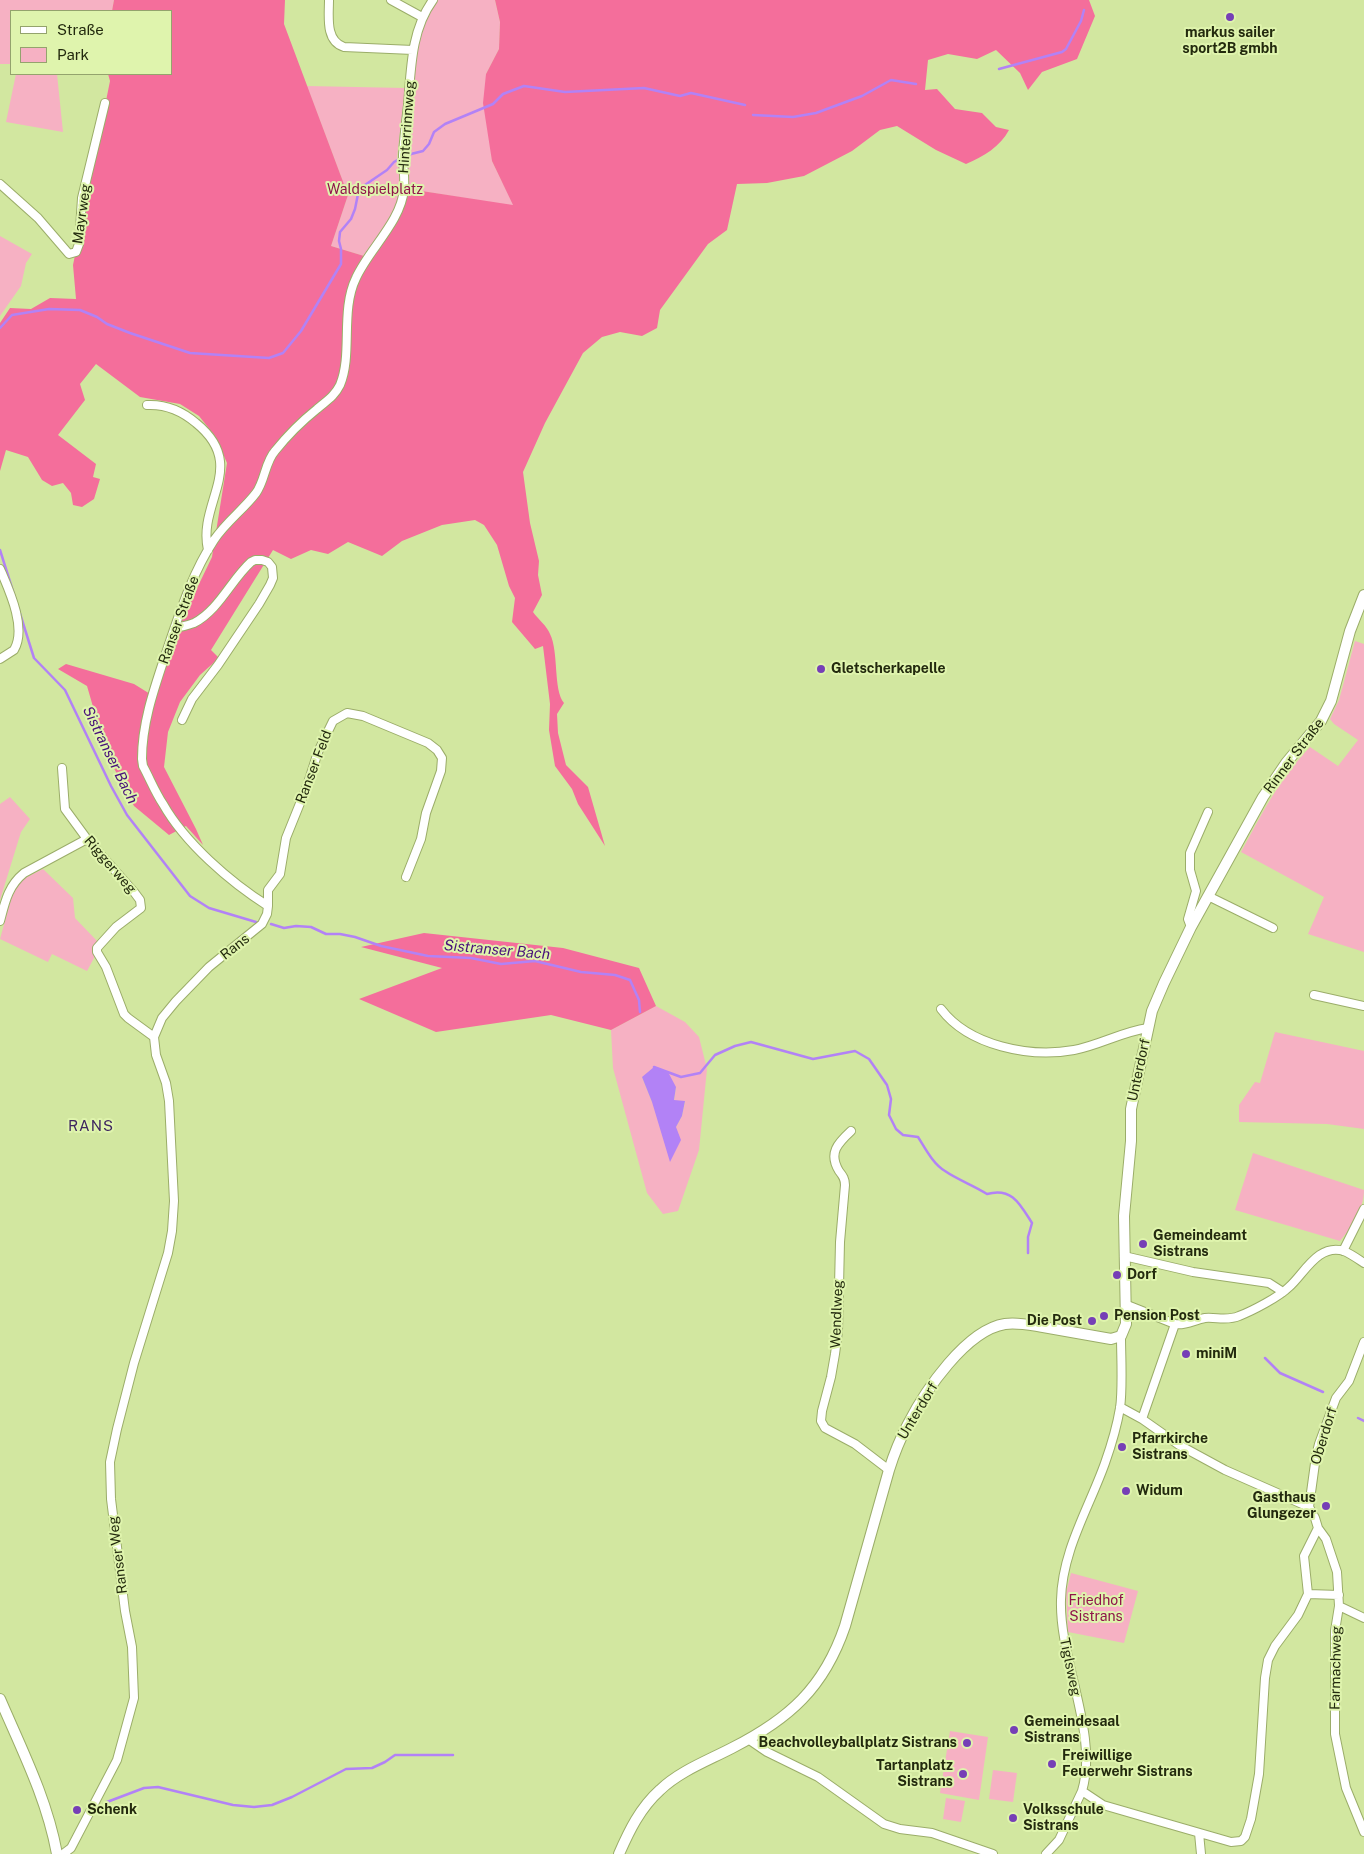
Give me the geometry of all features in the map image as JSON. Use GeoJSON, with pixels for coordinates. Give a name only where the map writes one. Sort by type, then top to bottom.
{"type":"FeatureCollection","features":[{"type":"Feature","properties":{"kind":"main road","name":"Rinner Straße"},"geometry":{"type":"LineString","coordinates":[[1208,896],[1270,786],[1286,763],[1317,727],[1326,712],[1331,701],[1350,631],[1364,595]]}},
{"type":"Feature","properties":{"kind":"main road","name":"Unterdorf"},"geometry":{"type":"LineString","coordinates":[[619,1854],[638,1815],[661,1789],[683,1773],[777,1722],[800,1703],[814,1688],[828,1666],[850,1612],[889,1470],[902,1436],[922,1400],[958,1355],[976,1338],[1004,1324],[1017,1324],[1111,1339],[1121,1336],[1125,1329],[1127,1305],[1124,1216],[1132,1109],[1148,1028],[1160,992],[1208,896]]}},
{"type":"Feature","properties":{"kind":"main road"},"geometry":{"type":"LineString","coordinates":[[0,1699],[22,1746],[45,1806],[57,1854]]}},
{"type":"Feature","properties":{"kind":"street"},"geometry":{"type":"LineString","coordinates":[[329,0],[332,39],[338,45],[344,47],[413,50]]}},
{"type":"Feature","properties":{"kind":"street"},"geometry":{"type":"LineString","coordinates":[[391,0],[422,17]]}},
{"type":"Feature","properties":{"kind":"street","name":"Hinterrinnweg"},"geometry":{"type":"LineString","coordinates":[[400,204],[404,190],[404,135],[413,50],[422,17],[433,0]]}},
{"type":"Feature","properties":{"kind":"street","name":"Mayrweg"},"geometry":{"type":"LineString","coordinates":[[0,184],[38,218],[69,254],[76,252],[79,244],[82,198],[105,102]]}},
{"type":"Feature","properties":{"kind":"street","name":"Ranser Straße"},"geometry":{"type":"LineString","coordinates":[[268,906],[246,892],[215,865],[191,841],[163,805],[143,766],[142,759],[150,700],[192,580],[208,550],[236,513],[256,493],[273,452],[317,409],[333,398],[343,375],[350,298],[356,278],[391,223],[400,204]]}},
{"type":"Feature","properties":{"kind":"street"},"geometry":{"type":"LineString","coordinates":[[147,405],[172,408],[186,415],[210,436],[217,449],[221,466],[206,530],[208,550]]}},
{"type":"Feature","properties":{"kind":"street"},"geometry":{"type":"LineString","coordinates":[[175,628],[194,623],[200,619],[222,597],[251,562],[262,560],[268,562],[272,567],[273,578],[259,604],[218,665],[192,699],[182,720]]}},
{"type":"Feature","properties":{"kind":"street"},"geometry":{"type":"LineString","coordinates":[[0,569],[15,610],[19,634],[14,650],[0,659]]}},
{"type":"Feature","properties":{"kind":"street","name":"Ranser Feld"},"geometry":{"type":"LineString","coordinates":[[268,906],[268,890],[280,874],[286,838],[321,745],[333,721],[347,713],[363,716],[428,743],[437,750],[442,758],[441,771],[426,814],[421,840],[406,877]]}},
{"type":"Feature","properties":{"kind":"street","name":"Riggerweg"},"geometry":{"type":"LineString","coordinates":[[62,768],[65,809],[87,839],[134,892],[141,905],[138,912],[116,927],[97,948],[97,952],[106,967],[124,1014],[154,1037]]}},
{"type":"Feature","properties":{"kind":"street"},"geometry":{"type":"LineString","coordinates":[[1192,927],[1188,919],[1196,890],[1190,870],[1190,859],[1192,848],[1208,812]]}},
{"type":"Feature","properties":{"kind":"street"},"geometry":{"type":"LineString","coordinates":[[0,921],[10,886],[16,879],[87,839]]}},
{"type":"Feature","properties":{"kind":"street"},"geometry":{"type":"LineString","coordinates":[[1208,896],[1273,928]]}},
{"type":"Feature","properties":{"kind":"street","name":"Rans"},"geometry":{"type":"LineString","coordinates":[[154,1037],[162,1018],[176,1001],[209,968],[262,924],[268,914],[268,906]]}},
{"type":"Feature","properties":{"kind":"street"},"geometry":{"type":"LineString","coordinates":[[1314,995],[1364,1006]]}},
{"type":"Feature","properties":{"kind":"street"},"geometry":{"type":"LineString","coordinates":[[941,1008],[952,1023],[967,1032],[1012,1049],[1028,1052],[1074,1050],[1127,1032],[1148,1028]]}},
{"type":"Feature","properties":{"kind":"street","name":"Ranser Weg"},"geometry":{"type":"LineString","coordinates":[[63,1854],[71,1848],[117,1760],[134,1698],[132,1647],[125,1611],[111,1499],[110,1462],[134,1363],[170,1246],[174,1201],[169,1101],[166,1083],[156,1055],[154,1037]]}},
{"type":"Feature","properties":{"kind":"street","name":"Wendlweg"},"geometry":{"type":"LineString","coordinates":[[851,1131],[837,1145],[834,1155],[846,1185],[840,1242],[838,1331],[831,1377],[821,1422],[825,1428],[855,1444],[889,1470]]}},
{"type":"Feature","properties":{"kind":"street"},"geometry":{"type":"LineString","coordinates":[[1343,1251],[1364,1209]]}},
{"type":"Feature","properties":{"kind":"street"},"geometry":{"type":"LineString","coordinates":[[1127,1305],[1175,1324],[1184,1324],[1207,1318],[1234,1318],[1257,1308],[1289,1288],[1318,1256],[1330,1252],[1343,1251],[1364,1262]]}},
{"type":"Feature","properties":{"kind":"street"},"geometry":{"type":"LineString","coordinates":[[1124,1256],[1192,1272],[1269,1283],[1283,1292]]}},
{"type":"Feature","properties":{"kind":"street"},"geometry":{"type":"LineString","coordinates":[[1142,1419],[1175,1324]]}},
{"type":"Feature","properties":{"kind":"street","name":"Tiglsweg"},"geometry":{"type":"LineString","coordinates":[[1046,1854],[1059,1840],[1086,1779],[1085,1746],[1081,1714],[1063,1636],[1061,1598],[1067,1559],[1075,1534],[1090,1505],[1106,1461],[1120,1407],[1121,1336]]}},
{"type":"Feature","properties":{"kind":"street","name":"Oberdorf"},"geometry":{"type":"LineString","coordinates":[[1309,1507],[1319,1444],[1336,1398],[1349,1381],[1364,1342]]}},
{"type":"Feature","properties":{"kind":"street"},"geometry":{"type":"LineString","coordinates":[[1120,1407],[1142,1419],[1178,1445],[1225,1470],[1309,1507]]}},
{"type":"Feature","properties":{"kind":"street","name":"Farmachweg"},"geometry":{"type":"LineString","coordinates":[[1309,1507],[1334,1558],[1339,1582],[1339,1606],[1335,1631],[1335,1734],[1346,1788],[1364,1832]]}},
{"type":"Feature","properties":{"kind":"street"},"geometry":{"type":"LineString","coordinates":[[1082,1791],[1103,1805],[1199,1833],[1236,1843],[1245,1837],[1252,1819],[1259,1774],[1265,1678],[1268,1660],[1275,1646],[1298,1615],[1308,1594],[1304,1556],[1318,1528]]}},
{"type":"Feature","properties":{"kind":"street"},"geometry":{"type":"LineString","coordinates":[[1308,1594],[1339,1595]]}},
{"type":"Feature","properties":{"kind":"street"},"geometry":{"type":"LineString","coordinates":[[1339,1606],[1364,1618]]}},
{"type":"Feature","properties":{"kind":"street"},"geometry":{"type":"LineString","coordinates":[[748,1739],[767,1752],[818,1777],[884,1824],[900,1829],[932,1833],[993,1854]]}},
{"type":"Feature","properties":{"kind":"street"},"geometry":{"type":"LineString","coordinates":[[1199,1833],[1200,1854]]}},
{"type":"Feature","properties":{"kind":"green space"},"geometry":{"type":"Polygon","coordinates":[[[0,0],[114,0],[112,10],[10,10],[10,64],[0,64],[0,0]]]}},
{"type":"Feature","properties":{"kind":"green space","name":"Waldspielplatz"},"geometry":{"type":"Polygon","coordinates":[[[437,0],[495,0],[500,22],[499,49],[486,74],[492,161],[514,206],[415,190],[364,256],[331,246],[348,195],[307,86],[405,88],[397,158],[400,160],[422,17],[437,0]]]}},
{"type":"Feature","properties":{"kind":"green space"},"geometry":{"type":"Polygon","coordinates":[[[16,75],[57,75],[63,132],[6,122],[16,75]]]}},
{"type":"Feature","properties":{"kind":"green space"},"geometry":{"type":"Polygon","coordinates":[[[0,236],[32,254],[26,263],[21,286],[0,316],[0,236]]]}},
{"type":"Feature","properties":{"kind":"green space"},"geometry":{"type":"Polygon","coordinates":[[[1355,641],[1364,644],[1364,952],[1308,934],[1324,897],[1241,852],[1280,784],[1310,747],[1338,766],[1358,740],[1334,724],[1330,719],[1339,700],[1355,641]]]}},
{"type":"Feature","properties":{"kind":"green space"},"geometry":{"type":"Polygon","coordinates":[[[10,797],[30,819],[21,832],[0,900],[0,804],[10,797]]]}},
{"type":"Feature","properties":{"kind":"green space"},"geometry":{"type":"Polygon","coordinates":[[[43,869],[73,898],[75,918],[98,942],[94,958],[87,971],[52,954],[48,962],[0,939],[13,892],[23,879],[43,869]]]}},
{"type":"Feature","properties":{"kind":"green space"},"geometry":{"type":"Polygon","coordinates":[[[656,1006],[685,1022],[699,1037],[707,1069],[699,1150],[678,1211],[663,1214],[647,1193],[613,1068],[611,1030],[656,1006]],[[642,1077],[652,1102],[676,1127],[682,1116],[685,1102],[674,1101],[676,1087],[642,1077]]]}},
{"type":"Feature","properties":{"kind":"green space"},"geometry":{"type":"Polygon","coordinates":[[[1275,1032],[1364,1051],[1364,1129],[1327,1124],[1239,1122],[1239,1105],[1255,1082],[1260,1083],[1275,1032]]]}},
{"type":"Feature","properties":{"kind":"green space"},"geometry":{"type":"Polygon","coordinates":[[[1253,1153],[1364,1190],[1362,1204],[1356,1217],[1340,1241],[1235,1210],[1253,1153]]]}},
{"type":"Feature","properties":{"kind":"green space","name":"Friedhof Sistrans"},"geometry":{"type":"Polygon","coordinates":[[[1071,1573],[1138,1591],[1124,1643],[1068,1632],[1066,1593],[1071,1573]]]}},
{"type":"Feature","properties":{"kind":"green space","name":"Tartanplatz Sistrans"},"geometry":{"type":"Polygon","coordinates":[[[950,1731],[988,1737],[979,1800],[940,1793],[950,1731]]]}},
{"type":"Feature","properties":{"kind":"green space"},"geometry":{"type":"Polygon","coordinates":[[[993,1770],[1017,1773],[1013,1802],[989,1799],[993,1770]]]}},
{"type":"Feature","properties":{"kind":"green space"},"geometry":{"type":"Polygon","coordinates":[[[946,1798],[965,1801],[961,1822],[943,1819],[946,1798]]]}},
{"type":"Feature","properties":{"kind":"shaded area"},"geometry":{"type":"Polygon","coordinates":[[[114,0],[285,0],[284,24],[348,195],[331,246],[364,256],[400,204],[415,190],[513,205],[492,161],[483,103],[486,74],[499,49],[500,22],[495,0],[1089,0],[1095,16],[1077,59],[1042,72],[1028,90],[1020,73],[996,50],[977,59],[948,54],[928,60],[925,90],[937,89],[955,109],[982,113],[996,127],[1009,130],[996,146],[973,161],[966,164],[936,150],[897,126],[880,130],[852,151],[804,176],[767,183],[737,184],[727,230],[708,244],[660,310],[657,328],[642,336],[620,332],[602,337],[583,353],[545,423],[523,472],[530,523],[539,561],[538,575],[542,595],[533,612],[547,628],[553,642],[558,689],[564,703],[557,714],[558,733],[566,765],[588,787],[605,846],[578,804],[572,789],[555,766],[549,730],[550,704],[543,646],[535,649],[512,622],[515,598],[509,586],[497,545],[484,525],[475,520],[442,525],[402,541],[382,556],[348,542],[328,554],[311,550],[291,559],[273,550],[211,650],[219,658],[200,675],[180,702],[168,732],[164,767],[203,845],[186,826],[169,835],[134,806],[107,755],[87,686],[58,669],[66,664],[134,684],[155,697],[174,636],[212,557],[227,463],[215,436],[199,416],[180,404],[140,397],[96,364],[80,384],[85,400],[58,435],[96,464],[93,477],[100,479],[94,499],[82,507],[73,505],[71,493],[63,483],[52,486],[42,480],[28,457],[6,450],[0,471],[0,323],[10,308],[31,309],[50,298],[76,299],[73,265],[110,81],[108,75],[172,75],[172,10],[112,10],[114,0]]]}},
{"type":"Feature","properties":{"kind":"shaded area"},"geometry":{"type":"Polygon","coordinates":[[[424,933],[563,948],[639,968],[656,1006],[611,1030],[551,1015],[436,1032],[359,999],[442,968],[361,947],[424,933]]]}},
{"type":"Feature","properties":{"kind":"shaded area"},"geometry":{"type":"Polygon","coordinates":[[[654,1067],[668,1072],[676,1087],[674,1100],[685,1101],[682,1116],[676,1127],[681,1140],[670,1162],[652,1102],[642,1077],[654,1067]]]}},
{"type":"Feature","properties":{"kind":"waterway"},"geometry":{"type":"LineString","coordinates":[[999,69],[1062,52],[1066,49],[1081,21],[1084,10]]}},
{"type":"Feature","properties":{"kind":"waterway"},"geometry":{"type":"LineString","coordinates":[[753,115],[793,117],[816,113],[862,96],[891,80],[916,84]]}},
{"type":"Feature","properties":{"kind":"waterway"},"geometry":{"type":"LineString","coordinates":[[407,155],[423,151],[429,144],[434,132],[445,124],[493,104],[503,94],[524,86],[565,92],[644,88],[680,96],[691,93],[745,105]]}},
{"type":"Feature","properties":{"kind":"waterway"},"geometry":{"type":"LineString","coordinates":[[0,328],[12,315],[49,309],[80,310],[130,333],[190,353],[269,358],[283,353],[301,331],[341,264],[340,232],[351,219],[359,189],[387,170],[399,159]]}},
{"type":"Feature","properties":{"kind":"waterway","name":"Sistranser Bach"},"geometry":{"type":"LineString","coordinates":[[0,550],[34,658],[65,690],[127,815],[190,896],[209,908],[256,922]]}},
{"type":"Feature","properties":{"kind":"waterway","name":"Sistranser Bach"},"geometry":{"type":"LineString","coordinates":[[271,924],[284,928],[296,926],[311,927],[326,934],[355,937],[381,946],[428,956],[471,958],[501,964],[535,961],[581,972],[615,975],[630,980],[639,1000],[640,1012]]}},
{"type":"Feature","properties":{"kind":"waterway","name":"Sistranser Bach"},"geometry":{"type":"LineString","coordinates":[[654,1067],[681,1077],[700,1073],[715,1055],[735,1046],[751,1042],[813,1059],[855,1051],[869,1059],[887,1085],[891,1099],[889,1115],[896,1129],[903,1135],[918,1137],[933,1160],[950,1174],[987,1194],[996,1192],[1009,1195],[1019,1204],[1032,1223],[1028,1237],[1028,1253]]}},
{"type":"Feature","properties":{"kind":"waterway","name":"Sistranser Bach"},"geometry":{"type":"LineString","coordinates":[[1265,1358],[1280,1373],[1323,1392]]}},
{"type":"Feature","properties":{"kind":"waterway","name":"Sistranser Bach"},"geometry":{"type":"LineString","coordinates":[[1358,1418],[1364,1421]]}},
{"type":"Feature","properties":{"kind":"waterway"},"geometry":{"type":"LineString","coordinates":[[107,1802],[144,1788],[158,1787],[233,1805],[254,1807],[272,1805],[292,1797],[346,1769],[372,1768],[395,1755],[453,1755]]}},
{"type":"Feature","properties":{"kind":"place","name":"markus sailer sport2B gmbh"},"geometry":{"type":"Point","coordinates":[1230,17]}},
{"type":"Feature","properties":{"kind":"place","name":"Gletscherkapelle"},"geometry":{"type":"Point","coordinates":[821,669]}},
{"type":"Feature","properties":{"kind":"place","name":"Gemeindeamt Sistrans"},"geometry":{"type":"Point","coordinates":[1143,1244]}},
{"type":"Feature","properties":{"kind":"place","name":"Dorf"},"geometry":{"type":"Point","coordinates":[1117,1275]}},
{"type":"Feature","properties":{"kind":"place","name":"Pension Post"},"geometry":{"type":"Point","coordinates":[1104,1316]}},
{"type":"Feature","properties":{"kind":"place","name":"Die Post"},"geometry":{"type":"Point","coordinates":[1092,1321]}},
{"type":"Feature","properties":{"kind":"place","name":"miniM"},"geometry":{"type":"Point","coordinates":[1186,1354]}},
{"type":"Feature","properties":{"kind":"place","name":"Pfarrkirche Sistrans"},"geometry":{"type":"Point","coordinates":[1122,1447]}},
{"type":"Feature","properties":{"kind":"place","name":"Widum"},"geometry":{"type":"Point","coordinates":[1126,1491]}},
{"type":"Feature","properties":{"kind":"place","name":"Gasthaus Glungezer"},"geometry":{"type":"Point","coordinates":[1326,1506]}},
{"type":"Feature","properties":{"kind":"place","name":"Gemeindesaal Sistrans"},"geometry":{"type":"Point","coordinates":[1014,1730]}},
{"type":"Feature","properties":{"kind":"place","name":"Beachvolleyballplatz Sistrans"},"geometry":{"type":"Point","coordinates":[967,1743]}},
{"type":"Feature","properties":{"kind":"place","name":"Freiwillige Feuerwehr Sistrans"},"geometry":{"type":"Point","coordinates":[1052,1764]}},
{"type":"Feature","properties":{"kind":"place","name":"Tartanplatz Sistrans"},"geometry":{"type":"Point","coordinates":[963,1774]}},
{"type":"Feature","properties":{"kind":"place","name":"Schenk"},"geometry":{"type":"Point","coordinates":[77,1810]}},
{"type":"Feature","properties":{"kind":"place","name":"Volksschule Sistrans"},"geometry":{"type":"Point","coordinates":[1013,1818]}},
{"type":"Feature","properties":{"kind":"district","name":"RANS"},"geometry":{"type":"Point","coordinates":[91,1126]}}]}
